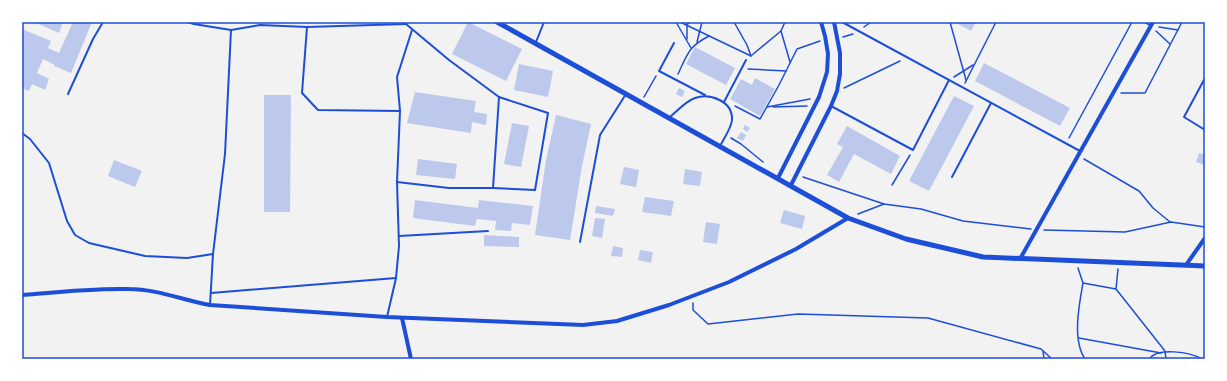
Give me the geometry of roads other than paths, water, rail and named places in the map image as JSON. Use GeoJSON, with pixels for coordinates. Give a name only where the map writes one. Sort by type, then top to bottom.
{"type":"FeatureCollection","features":[{"type":"Feature","properties":{"kind":"street"},"geometry":{"type":"LineString","coordinates":[[497,22],[670,117],[848,218],[906,239],[983,257],[1020,260],[1205,266]]}},
{"type":"Feature","properties":{"kind":"street"},"geometry":{"type":"LineString","coordinates":[[778,178],[814,106],[823,86],[827,72],[828,54],[821,22]]}},
{"type":"Feature","properties":{"kind":"street"},"geometry":{"type":"LineString","coordinates":[[791,185],[831,106],[838,85],[840,53],[834,22]]}},
{"type":"Feature","properties":{"kind":"street"},"geometry":{"type":"LineString","coordinates":[[1020,260],[1152,24]]}},
{"type":"Feature","properties":{"kind":"street"},"geometry":{"type":"LineString","coordinates":[[22,295],[129,289],[148,291],[210,305],[402,318],[583,325],[617,321],[669,305],[730,282],[796,249],[848,218]]}},
{"type":"Feature","properties":{"kind":"street"},"geometry":{"type":"LineString","coordinates":[[1186,265],[1205,238]]}},
{"type":"Feature","properties":{"kind":"street"},"geometry":{"type":"LineString","coordinates":[[402,318],[411,359]]}},
{"type":"Feature","properties":{"kind":"lane"},"geometry":{"type":"LineString","coordinates":[[68,94],[93,39],[103,22]]}},
{"type":"Feature","properties":{"kind":"lane"},"geometry":{"type":"LineString","coordinates":[[187,22],[231,30],[260,25],[307,27],[406,23]]}},
{"type":"Feature","properties":{"kind":"lane"},"geometry":{"type":"LineString","coordinates":[[397,182],[449,188],[535,190],[548,113],[499,97],[449,60],[412,30],[406,23],[402,22]]}},
{"type":"Feature","properties":{"kind":"lane"},"geometry":{"type":"LineString","coordinates":[[535,44],[544,22]]}},
{"type":"Feature","properties":{"kind":"lane"},"geometry":{"type":"LineString","coordinates":[[842,22],[1066,143],[1080,154]]}},
{"type":"Feature","properties":{"kind":"lane"},"geometry":{"type":"LineString","coordinates":[[1145,22],[1152,24]]}},
{"type":"Feature","properties":{"kind":"lane"},"geometry":{"type":"LineString","coordinates":[[307,27],[302,93],[318,110],[400,111]]}},
{"type":"Feature","properties":{"kind":"lane"},"geometry":{"type":"LineString","coordinates":[[210,305],[213,254],[225,154],[231,30]]}},
{"type":"Feature","properties":{"kind":"lane"},"geometry":{"type":"LineString","coordinates":[[388,317],[396,278],[399,246],[397,182],[400,111],[397,77],[412,30]]}},
{"type":"Feature","properties":{"kind":"lane"},"geometry":{"type":"LineString","coordinates":[[674,43],[659,71],[706,96]]}},
{"type":"Feature","properties":{"kind":"lane"},"geometry":{"type":"LineString","coordinates":[[725,101],[746,60]]}},
{"type":"Feature","properties":{"kind":"lane"},"geometry":{"type":"LineString","coordinates":[[1205,78],[1184,117],[1205,130]]}},
{"type":"Feature","properties":{"kind":"lane"},"geometry":{"type":"LineString","coordinates":[[831,106],[913,150],[950,80]]}},
{"type":"Feature","properties":{"kind":"lane"},"geometry":{"type":"LineString","coordinates":[[580,242],[600,135],[627,93]]}},
{"type":"Feature","properties":{"kind":"lane"},"geometry":{"type":"LineString","coordinates":[[670,117],[694,98],[706,96],[716,97],[725,101],[732,119],[731,126],[720,146]]}},
{"type":"Feature","properties":{"kind":"lane"},"geometry":{"type":"LineString","coordinates":[[493,188],[499,97]]}},
{"type":"Feature","properties":{"kind":"lane"},"geometry":{"type":"LineString","coordinates":[[952,177],[991,103]]}},
{"type":"Feature","properties":{"kind":"lane"},"geometry":{"type":"LineString","coordinates":[[22,133],[30,140],[49,163],[67,221],[75,235],[89,243],[145,256],[187,258],[213,254]]}},
{"type":"Feature","properties":{"kind":"lane"},"geometry":{"type":"LineString","coordinates":[[398,236],[488,231]]}},
{"type":"Feature","properties":{"kind":"lane"},"geometry":{"type":"LineString","coordinates":[[211,293],[396,278]]}}]}
